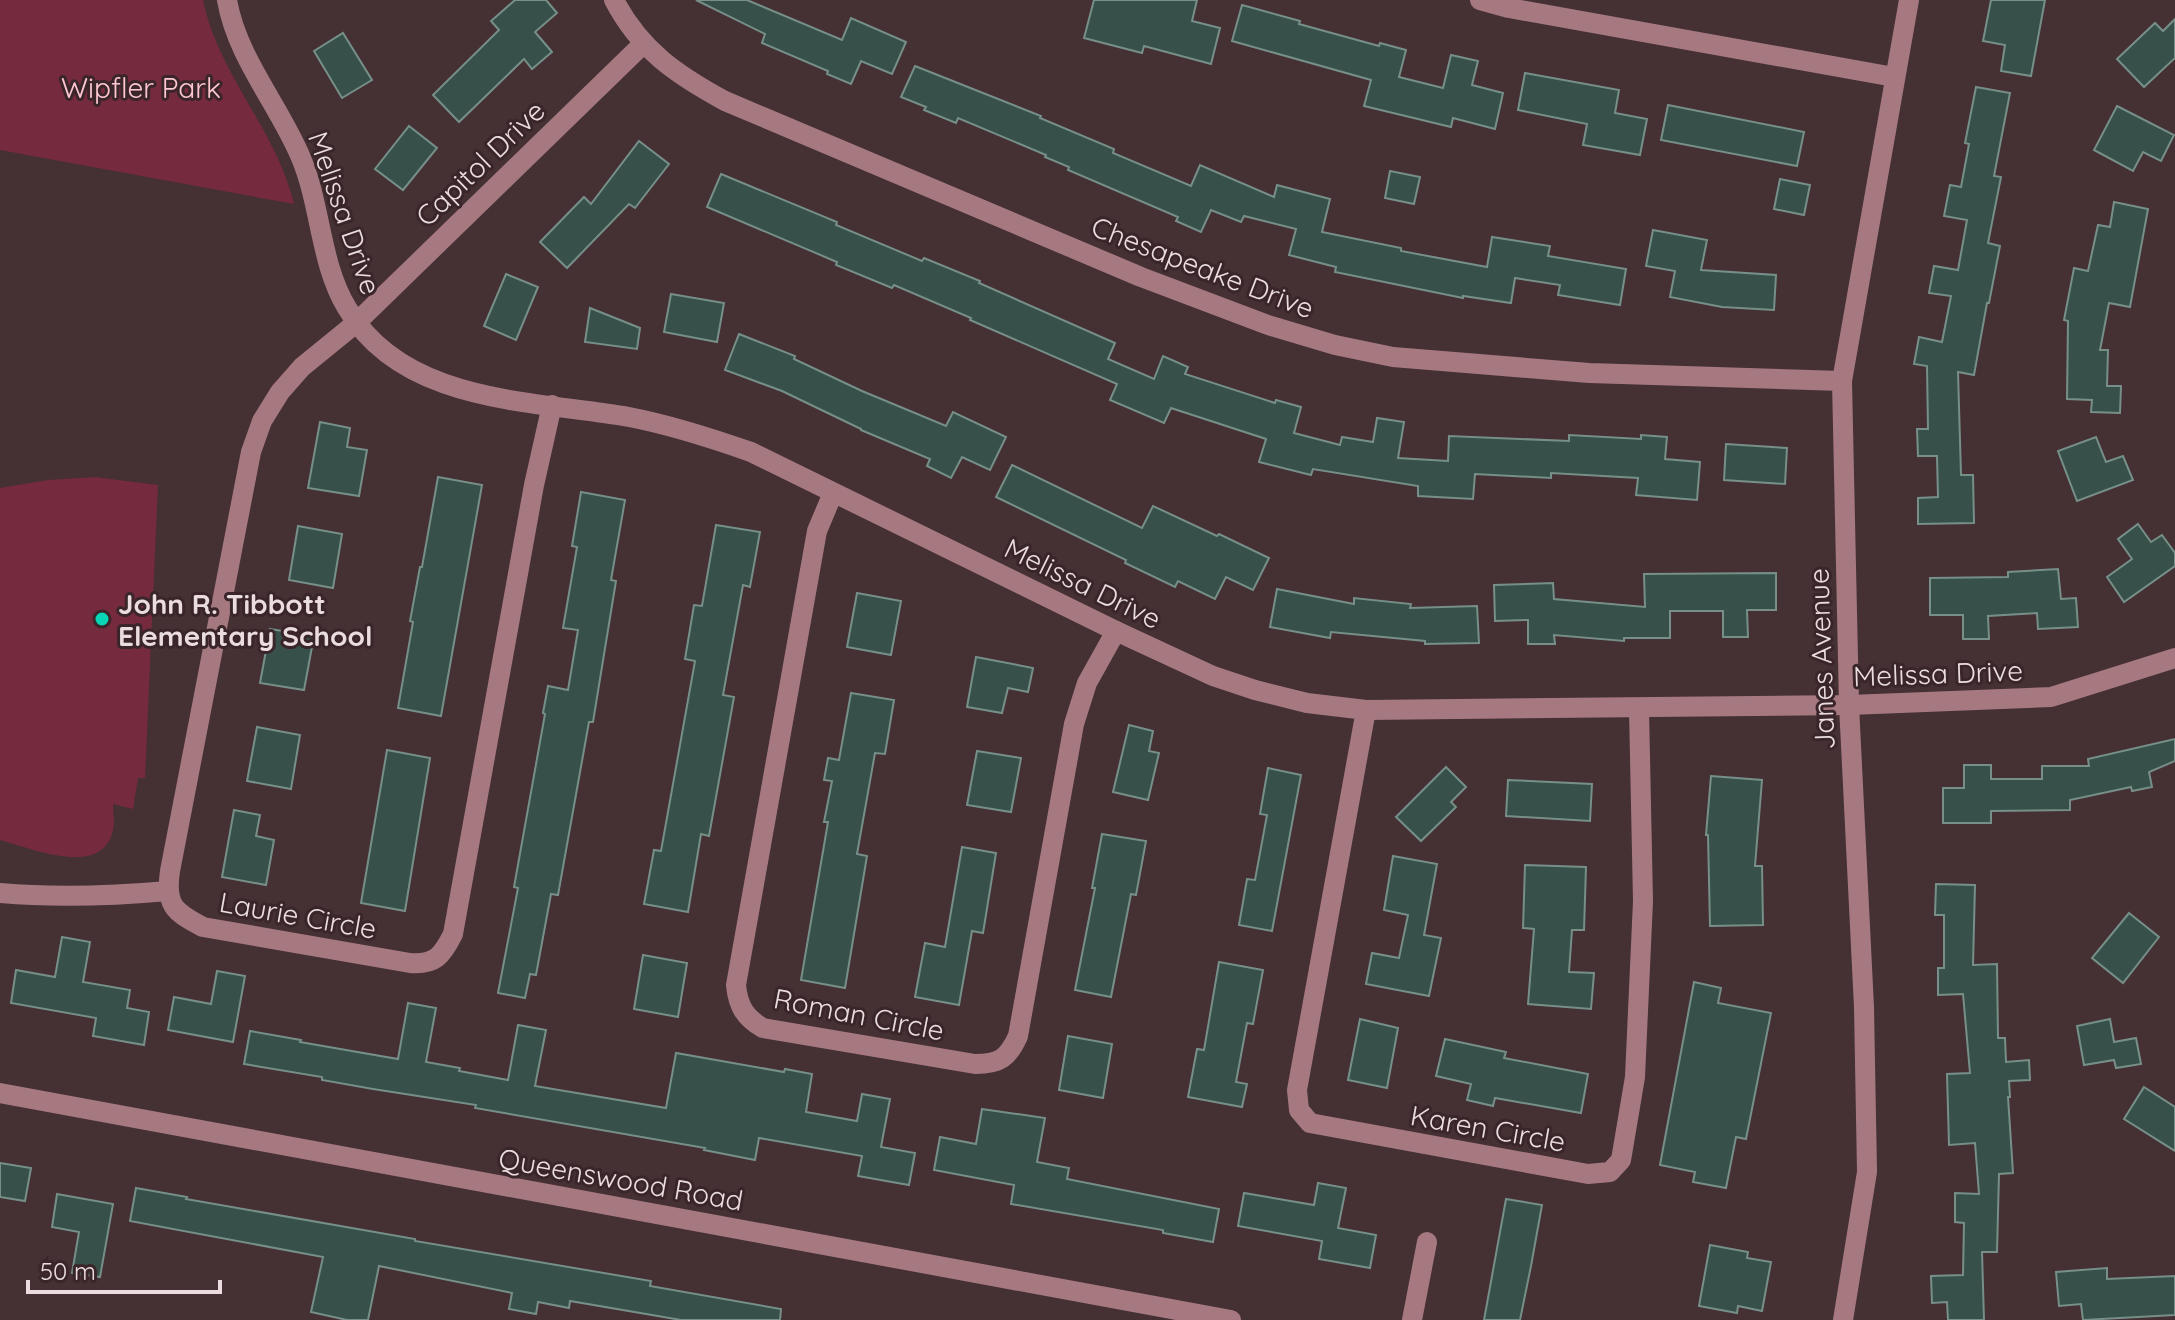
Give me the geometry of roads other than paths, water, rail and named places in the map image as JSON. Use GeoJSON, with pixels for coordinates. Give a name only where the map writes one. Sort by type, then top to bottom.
{"type":"FeatureCollection","features":[{"type":"Feature","properties":{"kind":"street","name":"Melissa Drive"},"geometry":{"type":"LineString","coordinates":[[227,0],[239,41],[302,159],[335,283],[345,306],[356,323],[384,351],[408,368],[438,383],[470,392],[632,418],[697,434],[751,452],[1213,676],[1307,703],[1366,710],[1639,709],[2051,697],[2175,658]]}},
{"type":"Feature","properties":{"kind":"street","name":"Chesapeake Drive"},"geometry":{"type":"LineString","coordinates":[[614,0],[643,44],[688,81],[725,101],[1141,277],[1268,325],[1335,345],[1393,357],[1574,372],[1842,381]]}},
{"type":"Feature","properties":{"kind":"street"},"geometry":{"type":"LineString","coordinates":[[1480,0],[1509,8],[1894,77]]}},
{"type":"Feature","properties":{"kind":"street","name":"Janes Avenue"},"geometry":{"type":"LineString","coordinates":[[1843,1320],[1867,1172],[1864,1007],[1849,705],[1842,381],[1909,0]]}},
{"type":"Feature","properties":{"kind":"street","name":"Capitol Drive"},"geometry":{"type":"LineString","coordinates":[[356,323],[643,44]]}},
{"type":"Feature","properties":{"kind":"street"},"geometry":{"type":"LineString","coordinates":[[0,893],[113,896],[168,891],[251,452],[262,421],[280,392],[302,367],[356,323]]}},
{"type":"Feature","properties":{"kind":"street","name":"Laurie Circle"},"geometry":{"type":"LineString","coordinates":[[168,891],[172,907],[183,917],[203,927],[410,963],[424,964],[436,959],[446,948],[453,934],[534,485],[552,405]]}},
{"type":"Feature","properties":{"kind":"street","name":"Roman Circle"},"geometry":{"type":"LineString","coordinates":[[833,493],[817,531],[736,985],[737,1001],[743,1012],[763,1028],[975,1064],[991,1064],[1005,1057],[1018,1036],[1074,724],[1087,683],[1116,631]]}},
{"type":"Feature","properties":{"kind":"street","name":"Karen Circle"},"geometry":{"type":"LineString","coordinates":[[1366,710],[1297,1090],[1299,1110],[1310,1123],[1588,1174],[1610,1172],[1621,1160],[1635,1077],[1643,901],[1639,709]]}},
{"type":"Feature","properties":{"kind":"street","name":"Queenswood Road"},"geometry":{"type":"LineString","coordinates":[[0,1093],[1231,1320]]}},
{"type":"Feature","properties":{"kind":"street"},"geometry":{"type":"LineString","coordinates":[[1412,1320],[1427,1242]]}},
{"type":"Feature","properties":{"kind":"place","name":"John R. Tibbott Elementary School"},"geometry":{"type":"Point","coordinates":[102,619]}},
{"type":"Feature","properties":{"kind":"park label","name":"Wipfler Park"},"geometry":{"type":"Point","coordinates":[141,87]}}]}
